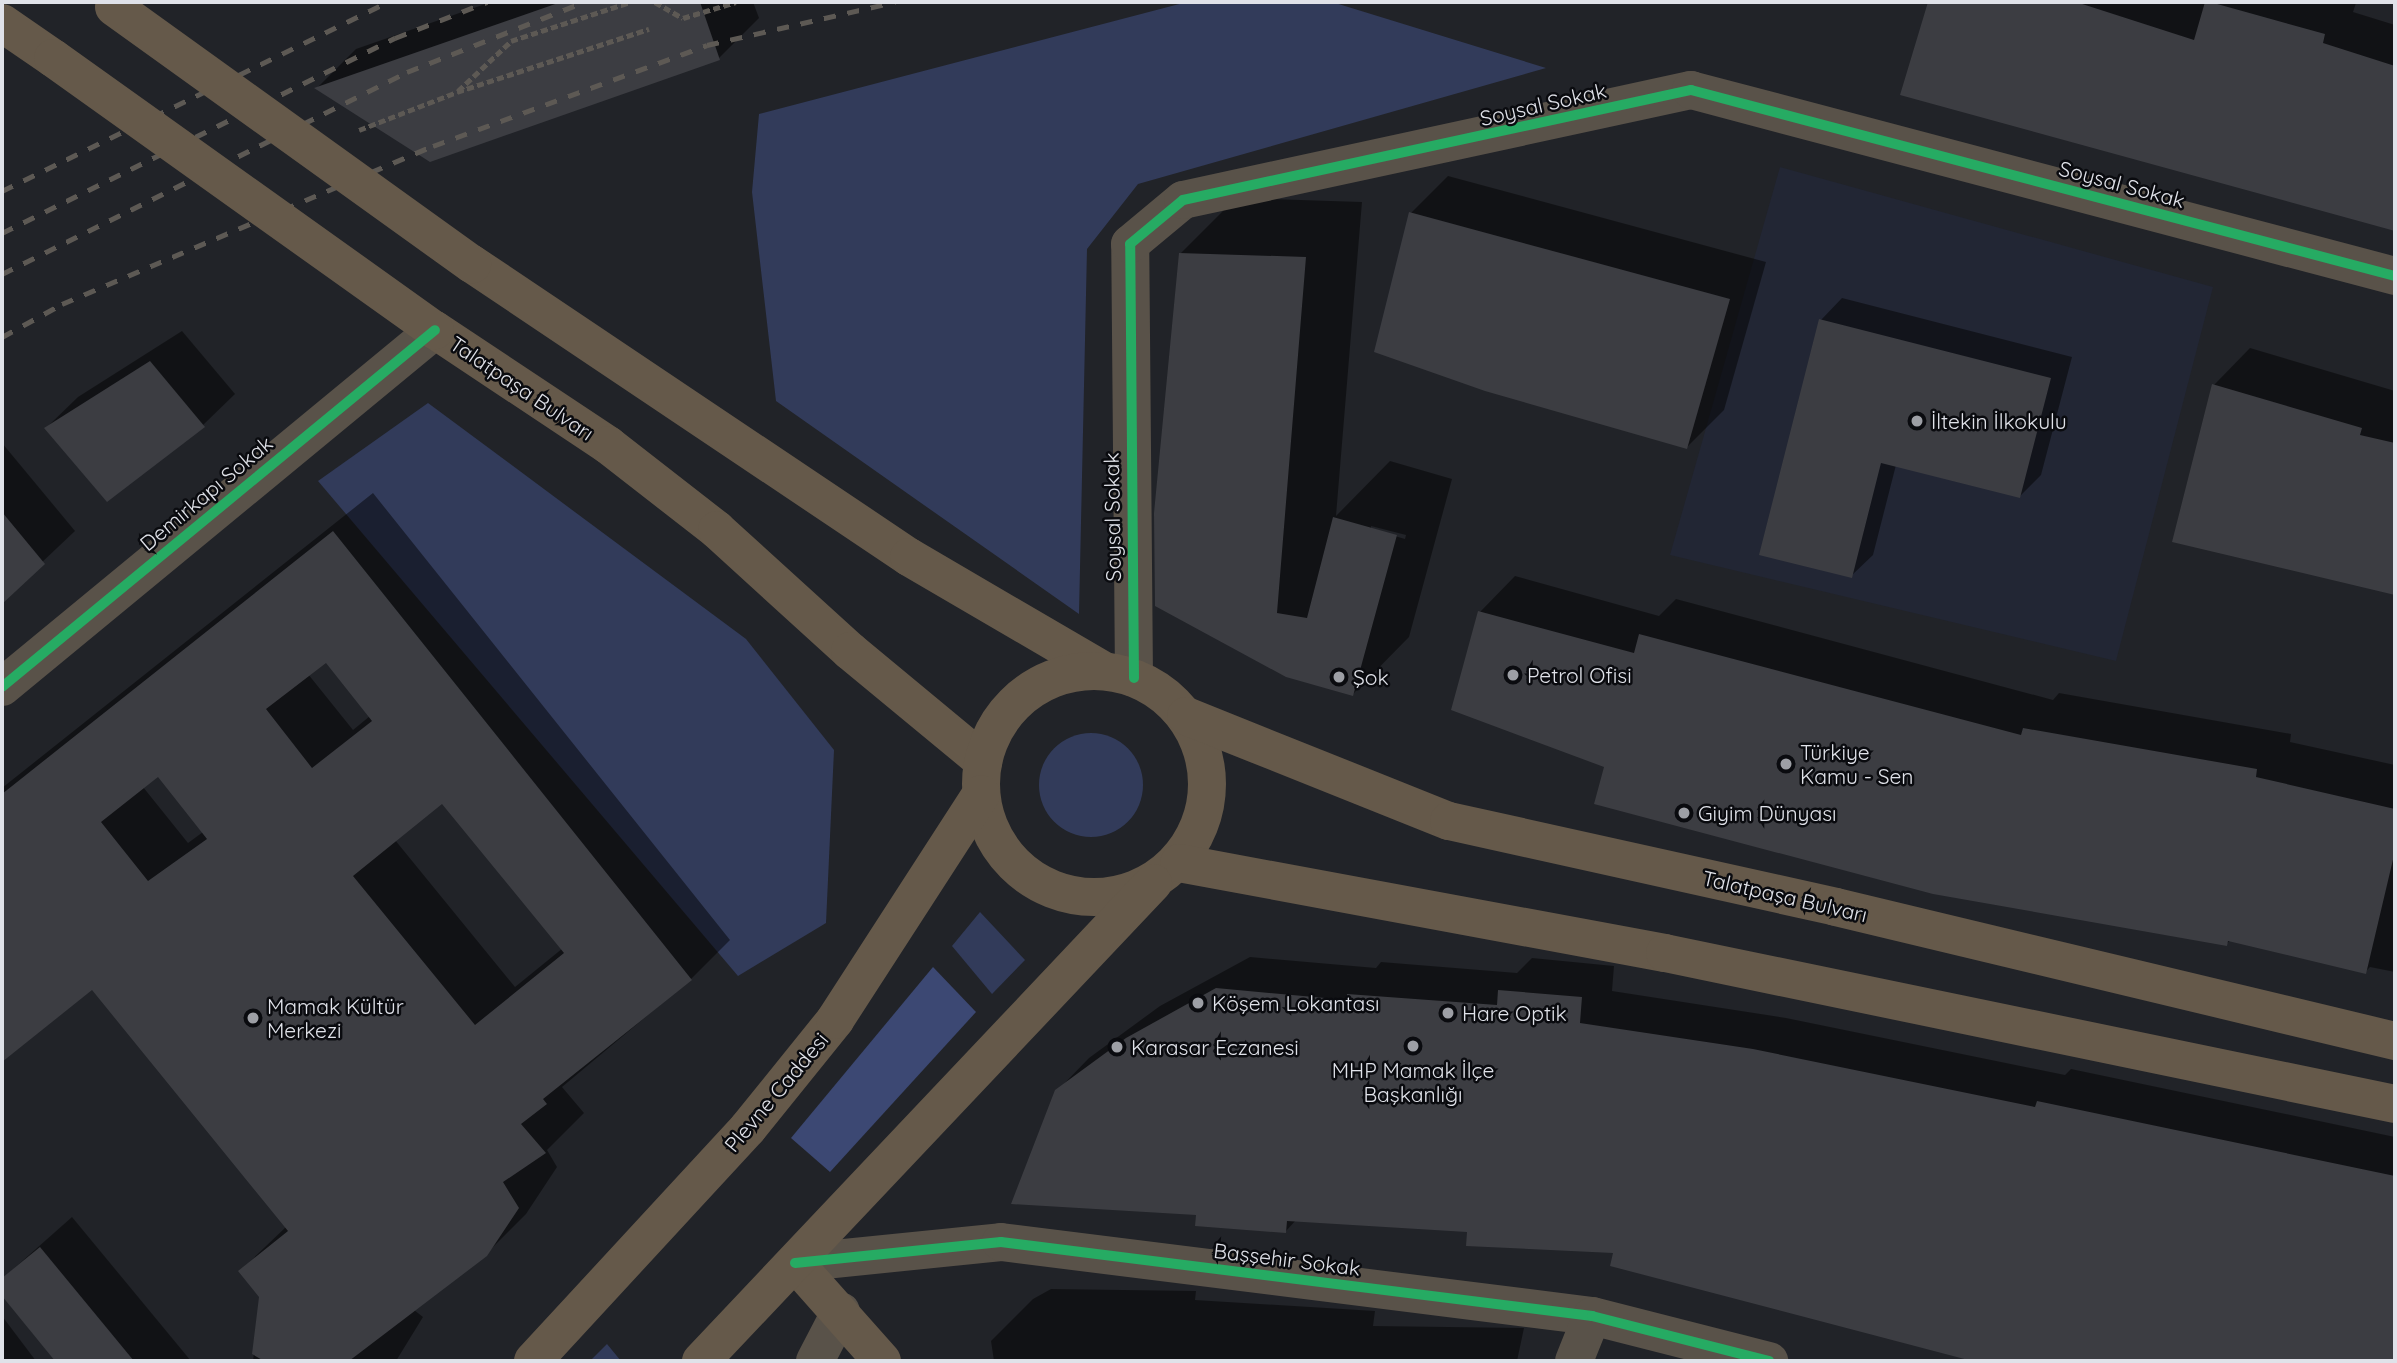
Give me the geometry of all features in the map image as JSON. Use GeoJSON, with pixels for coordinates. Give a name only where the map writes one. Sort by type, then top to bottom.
{"type":"FeatureCollection","features":[{"type":"Feature","properties":{"kind":"main road"},"geometry":{"type":"LineString","coordinates":[[110,4],[472,264],[886,542],[1119,674],[1163,694],[1186,716],[1201,746],[1208,777],[1205,810],[1167,872],[701,1361]]}},
{"type":"Feature","properties":{"kind":"main road","name":"Talatpaşa Bulvarı"},"geometry":{"type":"LineString","coordinates":[[2,23],[435,330],[608,445],[717,530],[850,651],[982,778]]}},
{"type":"Feature","properties":{"kind":"main road"},"geometry":{"type":"LineString","coordinates":[[1119,674],[1072,672],[1042,683],[1015,702],[994,729],[982,778],[990,829],[1010,859],[1038,882],[1071,895],[1108,897],[1167,872],[1665,953],[2395,1104]]}},
{"type":"Feature","properties":{"kind":"main road","name":"Talatpaşa Bulvarı"},"geometry":{"type":"LineString","coordinates":[[1186,716],[1450,821],[1836,907],[2395,1041]]}},
{"type":"Feature","properties":{"kind":"main road","name":"Plevne Caddesi"},"geometry":{"type":"LineString","coordinates":[[533,1361],[740,1137],[835,1020],[982,778]]}},
{"type":"Feature","properties":{"kind":"main road"},"geometry":{"type":"LineString","coordinates":[[795,1263],[841,1311],[881,1361]]}},
{"type":"Feature","properties":{"kind":"street","name":"Soysal Sokak"},"geometry":{"type":"LineString","coordinates":[[1119,674],[1130,244],[1183,200],[1691,90],[2395,275]]}},
{"type":"Feature","properties":{"kind":"street","name":"Demirkapı Sokak"},"geometry":{"type":"LineString","coordinates":[[2,687],[435,330]]}},
{"type":"Feature","properties":{"kind":"street","name":"Başşehir Sokak"},"geometry":{"type":"LineString","coordinates":[[795,1263],[1001,1242],[1592,1316],[1769,1361]]}},
{"type":"Feature","properties":{"kind":"street"},"geometry":{"type":"LineString","coordinates":[[815,1361],[841,1311]]}},
{"type":"Feature","properties":{"kind":"street"},"geometry":{"type":"LineString","coordinates":[[1574,1361],[1592,1316]]}},
{"type":"Feature","properties":{"kind":"path"},"geometry":{"type":"LineString","coordinates":[[457,92],[511,41],[630,2]]}},
{"type":"Feature","properties":{"kind":"path"},"geometry":{"type":"LineString","coordinates":[[655,2],[683,18],[736,2]]}},
{"type":"Feature","properties":{"kind":"path"},"geometry":{"type":"LineString","coordinates":[[313,150],[457,92],[649,29]]}},
{"type":"Feature","properties":{"kind":"shaded area"},"geometry":{"type":"Polygon","coordinates":[[[1187,2],[1332,2],[1546,68],[1138,184],[1087,249],[1079,614],[776,401],[752,192],[759,114],[1187,2]]]}},
{"type":"Feature","properties":{"kind":"shaded area"},"geometry":{"type":"Polygon","coordinates":[[[1780,167],[2213,287],[2116,661],[1670,555],[1780,167]]]}},
{"type":"Feature","properties":{"kind":"shaded area"},"geometry":{"type":"Polygon","coordinates":[[[428,403],[746,639],[834,750],[826,923],[738,976],[318,481],[428,403]]]}},
{"type":"Feature","properties":{"kind":"shaded area"},"geometry":{"type":"Polygon","coordinates":[[[1091,733],[1111,737],[1128,748],[1139,765],[1143,785],[1139,805],[1128,822],[1111,833],[1091,837],[1071,833],[1054,822],[1043,805],[1039,785],[1043,765],[1054,748],[1071,737],[1091,733]]]}},
{"type":"Feature","properties":{"kind":"shaded area"},"geometry":{"type":"Polygon","coordinates":[[[980,912],[1025,960],[992,994],[952,946],[980,912]]]}},
{"type":"Feature","properties":{"kind":"shaded area"},"geometry":{"type":"Polygon","coordinates":[[[933,967],[976,1012],[830,1172],[791,1138],[933,967]]]}},
{"type":"Feature","properties":{"kind":"shaded area"},"geometry":{"type":"Polygon","coordinates":[[[607,1344],[621,1361],[590,1361],[607,1344]]]}},
{"type":"Feature","properties":{"kind":"building"},"geometry":{"type":"Polygon","coordinates":[[[561,2],[700,2],[720,60],[430,162],[314,88],[561,2]]]}},
{"type":"Feature","properties":{"kind":"building"},"geometry":{"type":"Polygon","coordinates":[[[1928,2],[2076,2],[2194,40],[2205,2],[2210,2],[2325,34],[2323,43],[2395,66],[2395,231],[1900,95],[1928,2]]]}},
{"type":"Feature","properties":{"kind":"building"},"geometry":{"type":"Polygon","coordinates":[[[1409,212],[1730,299],[1687,449],[1485,391],[1374,352],[1409,212]]]}},
{"type":"Feature","properties":{"kind":"building"},"geometry":{"type":"Polygon","coordinates":[[[1179,253],[1306,257],[1277,613],[1307,618],[1333,517],[1397,535],[1353,696],[1286,677],[1155,606],[1154,513],[1179,253]]]}},
{"type":"Feature","properties":{"kind":"building","name":"İltekin İlkokulu"},"geometry":{"type":"Polygon","coordinates":[[[1819,319],[2051,378],[2020,498],[1881,463],[1852,578],[1759,555],[1819,319]]]}},
{"type":"Feature","properties":{"kind":"building"},"geometry":{"type":"Polygon","coordinates":[[[150,361],[205,427],[107,502],[44,428],[150,361]]]}},
{"type":"Feature","properties":{"kind":"building"},"geometry":{"type":"Polygon","coordinates":[[[2212,384],[2362,428],[2360,435],[2395,443],[2395,595],[2172,542],[2212,384]]]}},
{"type":"Feature","properties":{"kind":"building"},"geometry":{"type":"Polygon","coordinates":[[[2,512],[45,564],[2,604],[2,512]]]}},
{"type":"Feature","properties":{"kind":"building"},"geometry":{"type":"Polygon","coordinates":[[[333,531],[692,980],[543,1099],[547,1104],[521,1124],[546,1153],[503,1182],[519,1208],[487,1256],[349,1361],[264,1361],[252,1354],[259,1297],[238,1271],[288,1231],[92,990],[2,1062],[2,794],[333,531]],[[326,663],[266,709],[312,768],[372,721],[326,663]],[[158,777],[101,822],[148,881],[207,839],[158,777]],[[442,804],[353,876],[475,1025],[564,953],[442,804]]]}},
{"type":"Feature","properties":{"kind":"building"},"geometry":{"type":"Polygon","coordinates":[[[1478,611],[1634,653],[1639,634],[2021,735],[2023,728],[2257,769],[2256,777],[2395,809],[2395,851],[2366,974],[2228,941],[2227,946],[1933,894],[1594,804],[1604,767],[1451,710],[1478,611]]]}},
{"type":"Feature","properties":{"kind":"building"},"geometry":{"type":"Polygon","coordinates":[[[1216,988],[1347,1000],[1347,994],[1497,1005],[1498,990],[1582,997],[1580,1023],[1753,1049],[2035,1107],[2037,1101],[2395,1176],[2395,1361],[1972,1361],[1610,1266],[1613,1253],[1466,1246],[1467,1232],[1287,1221],[1286,1233],[1195,1226],[1196,1215],[1011,1204],[1055,1090],[1126,1038],[1216,988]]]}},
{"type":"Feature","properties":{"kind":"building"},"geometry":{"type":"Polygon","coordinates":[[[40,1247],[134,1361],[55,1361],[2,1296],[2,1278],[40,1247]]]}},
{"type":"Feature","properties":{"kind":"railway"},"geometry":{"type":"LineString","coordinates":[[2,191],[388,2]]}},
{"type":"Feature","properties":{"kind":"railway"},"geometry":{"type":"LineString","coordinates":[[2,233],[395,38],[487,2]]}},
{"type":"Feature","properties":{"kind":"railway"},"geometry":{"type":"LineString","coordinates":[[2,274],[407,72],[584,2]]}},
{"type":"Feature","properties":{"kind":"railway"},"geometry":{"type":"LineString","coordinates":[[2,337],[62,304],[433,146],[707,45],[895,2]]}},
{"type":"Feature","properties":{"kind":"cycle path"},"geometry":{"type":"LineString","coordinates":[[1134,678],[1130,244],[1183,200],[1691,90],[2395,276]]}},
{"type":"Feature","properties":{"kind":"cycle path"},"geometry":{"type":"LineString","coordinates":[[2,687],[435,330]]}},
{"type":"Feature","properties":{"kind":"cycle path"},"geometry":{"type":"LineString","coordinates":[[795,1263],[1001,1242],[1592,1316],[1769,1361]]}},
{"type":"Feature","properties":{"kind":"place","name":"İltekin İlkokulu"},"geometry":{"type":"Point","coordinates":[1917,421]}},
{"type":"Feature","properties":{"kind":"place","name":"Petrol Ofisi"},"geometry":{"type":"Point","coordinates":[1513,675]}},
{"type":"Feature","properties":{"kind":"place","name":"Şok"},"geometry":{"type":"Point","coordinates":[1339,677]}},
{"type":"Feature","properties":{"kind":"place","name":"Türkiye Kamu - Sen"},"geometry":{"type":"Point","coordinates":[1786,764]}},
{"type":"Feature","properties":{"kind":"place","name":"Giyim Dünyası"},"geometry":{"type":"Point","coordinates":[1684,813]}},
{"type":"Feature","properties":{"kind":"place","name":"Köşem Lokantası"},"geometry":{"type":"Point","coordinates":[1198,1003]}},
{"type":"Feature","properties":{"kind":"place","name":"Hare Optik"},"geometry":{"type":"Point","coordinates":[1448,1013]}},
{"type":"Feature","properties":{"kind":"place","name":"Mamak Kültür Merkezi"},"geometry":{"type":"Point","coordinates":[253,1018]}},
{"type":"Feature","properties":{"kind":"place","name":"MHP Mamak İlçe Başkanlığı"},"geometry":{"type":"Point","coordinates":[1413,1046]}},
{"type":"Feature","properties":{"kind":"place","name":"Karasar Eczanesi"},"geometry":{"type":"Point","coordinates":[1117,1047]}}]}
